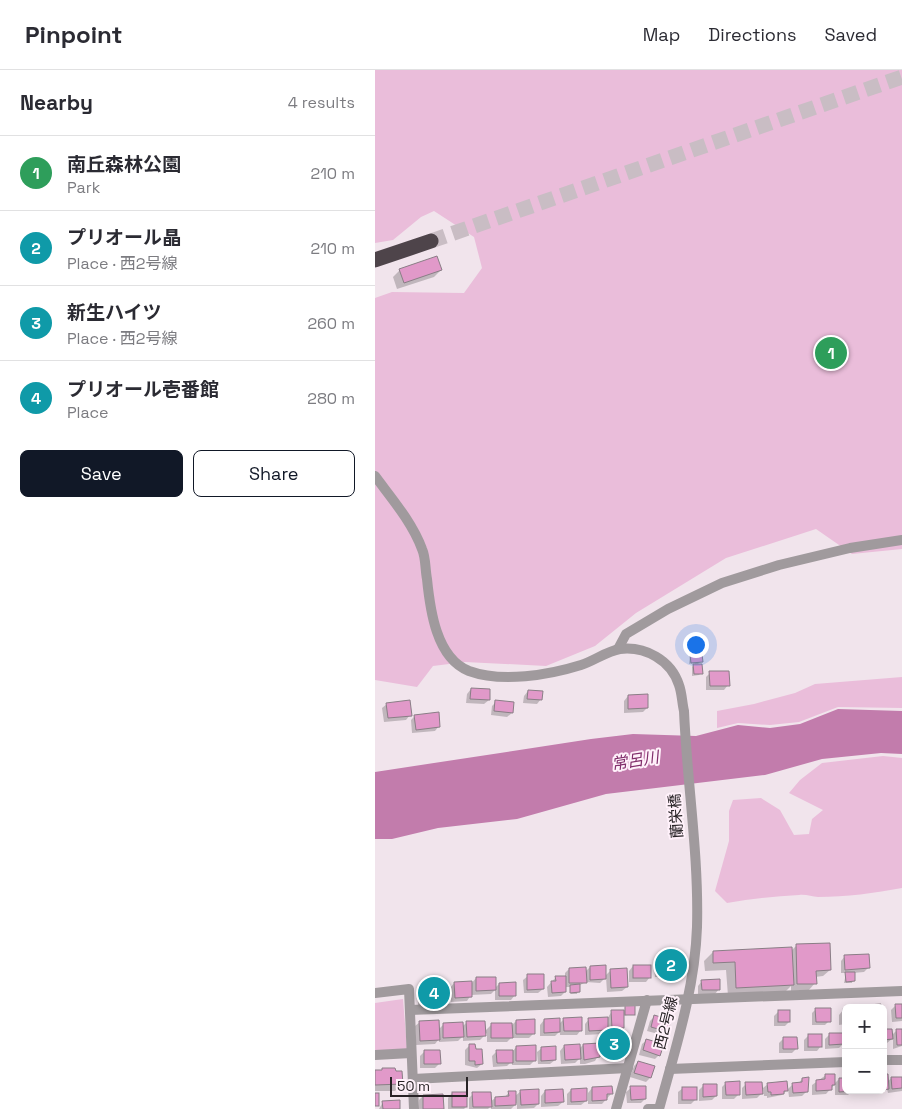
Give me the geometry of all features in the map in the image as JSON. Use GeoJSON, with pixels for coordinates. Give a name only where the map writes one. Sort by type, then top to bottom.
{"type":"FeatureCollection","features":[{"type":"Feature","properties":{"kind":"highway"},"geometry":{"type":"LineString","coordinates":[[375,260],[431,241]]}},
{"type":"Feature","properties":{"kind":"street"},"geometry":{"type":"LineString","coordinates":[[375,476],[409,522],[423,550],[429,601],[435,624],[450,658],[468,670],[490,676],[551,673],[583,665],[618,649],[626,634],[668,609],[722,583],[779,565],[850,548],[902,540]]}},
{"type":"Feature","properties":{"kind":"street","name":"蘭栄橋"},"geometry":{"type":"LineString","coordinates":[[618,649],[641,649],[657,657],[671,668],[679,686],[684,717],[697,913]]}},
{"type":"Feature","properties":{"kind":"street","name":"西2号線"},"geometry":{"type":"LineString","coordinates":[[659,1109],[688,1000],[697,913]]}},
{"type":"Feature","properties":{"kind":"street"},"geometry":{"type":"LineString","coordinates":[[375,993],[409,989],[414,1109]]}},
{"type":"Feature","properties":{"kind":"street"},"geometry":{"type":"LineString","coordinates":[[410,1010],[902,991]]}},
{"type":"Feature","properties":{"kind":"street"},"geometry":{"type":"LineString","coordinates":[[616,1109],[647,1000]]}},
{"type":"Feature","properties":{"kind":"street"},"geometry":{"type":"LineString","coordinates":[[375,1055],[411,1053]]}},
{"type":"Feature","properties":{"kind":"street"},"geometry":{"type":"LineString","coordinates":[[887,1060],[902,1060]]}},
{"type":"Feature","properties":{"kind":"street"},"geometry":{"type":"LineString","coordinates":[[669,1069],[842,1062]]}},
{"type":"Feature","properties":{"kind":"street"},"geometry":{"type":"LineString","coordinates":[[413,1079],[628,1068]]}},
{"type":"Feature","properties":{"kind":"street"},"geometry":{"type":"LineString","coordinates":[[648,1109],[659,1109]]}},
{"type":"Feature","properties":{"kind":"shaded area"},"geometry":{"type":"Polygon","coordinates":[[[375,70],[902,70],[902,549],[852,554],[816,529],[726,558],[636,613],[595,646],[546,666],[465,662],[433,666],[417,687],[375,680],[375,298],[392,292],[464,293],[482,268],[474,237],[434,211],[421,217],[393,240],[375,243],[375,70]]]}},
{"type":"Feature","properties":{"kind":"shaded area"},"geometry":{"type":"Polygon","coordinates":[[[902,677],[902,708],[838,707],[799,722],[770,725],[738,723],[717,728],[717,711],[795,693],[815,684],[902,677]]]}},
{"type":"Feature","properties":{"kind":"shaded area"},"geometry":{"type":"Polygon","coordinates":[[[883,756],[902,758],[902,888],[871,893],[818,897],[790,895],[727,903],[715,891],[729,841],[729,811],[733,800],[761,798],[780,810],[794,835],[809,834],[812,819],[823,810],[789,793],[800,780],[822,763],[883,756]]]}},
{"type":"Feature","properties":{"kind":"shaded area"},"geometry":{"type":"Polygon","coordinates":[[[403,999],[407,1049],[375,1051],[375,1003],[403,999]]]}},
{"type":"Feature","properties":{"kind":"water","name":"常呂川"},"geometry":{"type":"Polygon","coordinates":[[[838,709],[902,711],[902,754],[881,753],[822,759],[765,775],[606,794],[517,819],[438,828],[392,839],[375,839],[375,772],[633,734],[696,736],[738,725],[770,728],[800,724],[838,709]]]}},
{"type":"Feature","properties":{"kind":"building"},"geometry":{"type":"Polygon","coordinates":[[[437,256],[442,270],[404,283],[399,269],[437,256]]]}},
{"type":"Feature","properties":{"kind":"building"},"geometry":{"type":"Polygon","coordinates":[[[702,654],[703,662],[691,663],[690,655],[702,654]]]}},
{"type":"Feature","properties":{"kind":"building"},"geometry":{"type":"Polygon","coordinates":[[[693,664],[702,664],[703,674],[694,674],[693,664]]]}},
{"type":"Feature","properties":{"kind":"building"},"geometry":{"type":"Polygon","coordinates":[[[709,671],[729,671],[730,686],[710,686],[709,671]]]}},
{"type":"Feature","properties":{"kind":"building"},"geometry":{"type":"Polygon","coordinates":[[[471,688],[490,689],[490,700],[470,699],[471,688]]]}},
{"type":"Feature","properties":{"kind":"building"},"geometry":{"type":"Polygon","coordinates":[[[528,690],[543,691],[542,700],[527,699],[528,690]]]}},
{"type":"Feature","properties":{"kind":"building"},"geometry":{"type":"Polygon","coordinates":[[[648,694],[648,708],[628,709],[628,695],[648,694]]]}},
{"type":"Feature","properties":{"kind":"building"},"geometry":{"type":"Polygon","coordinates":[[[410,700],[412,716],[388,718],[386,703],[410,700]]]}},
{"type":"Feature","properties":{"kind":"building"},"geometry":{"type":"Polygon","coordinates":[[[495,700],[514,702],[513,713],[494,711],[495,700]]]}},
{"type":"Feature","properties":{"kind":"building"},"geometry":{"type":"Polygon","coordinates":[[[439,712],[440,727],[416,730],[414,715],[439,712]]]}},
{"type":"Feature","properties":{"kind":"building"},"geometry":{"type":"Polygon","coordinates":[[[830,943],[831,970],[816,971],[817,984],[797,984],[796,944],[830,943]]]}},
{"type":"Feature","properties":{"kind":"building"},"geometry":{"type":"Polygon","coordinates":[[[792,947],[794,985],[736,988],[735,962],[713,963],[713,951],[792,947]]]}},
{"type":"Feature","properties":{"kind":"building"},"geometry":{"type":"Polygon","coordinates":[[[869,954],[870,968],[845,970],[844,955],[869,954]]]}},
{"type":"Feature","properties":{"kind":"building"},"geometry":{"type":"Polygon","coordinates":[[[683,956],[684,972],[659,973],[658,957],[683,956]]]}},
{"type":"Feature","properties":{"kind":"building"},"geometry":{"type":"Polygon","coordinates":[[[606,965],[606,979],[590,980],[590,966],[606,965]]]}},
{"type":"Feature","properties":{"kind":"building"},"geometry":{"type":"Polygon","coordinates":[[[633,965],[651,965],[651,978],[633,978],[633,965]]]}},
{"type":"Feature","properties":{"kind":"building"},"geometry":{"type":"Polygon","coordinates":[[[586,967],[587,983],[569,983],[569,968],[586,967]]]}},
{"type":"Feature","properties":{"kind":"building"},"geometry":{"type":"Polygon","coordinates":[[[627,968],[628,987],[611,988],[610,969],[627,968]]]}},
{"type":"Feature","properties":{"kind":"building"},"geometry":{"type":"Polygon","coordinates":[[[845,972],[855,972],[855,981],[846,982],[845,972]]]}},
{"type":"Feature","properties":{"kind":"building"},"geometry":{"type":"Polygon","coordinates":[[[527,974],[544,974],[544,989],[527,990],[527,974]]]}},
{"type":"Feature","properties":{"kind":"building"},"geometry":{"type":"Polygon","coordinates":[[[555,976],[566,976],[566,992],[552,993],[551,981],[556,981],[555,976]]]}},
{"type":"Feature","properties":{"kind":"building"},"geometry":{"type":"Polygon","coordinates":[[[476,977],[496,977],[496,990],[476,991],[476,977]]]}},
{"type":"Feature","properties":{"kind":"building"},"geometry":{"type":"Polygon","coordinates":[[[720,979],[720,990],[702,990],[701,980],[720,979]]]}},
{"type":"Feature","properties":{"kind":"building"},"geometry":{"type":"Polygon","coordinates":[[[472,981],[472,997],[455,998],[454,982],[472,981]]]}},
{"type":"Feature","properties":{"kind":"building"},"geometry":{"type":"Polygon","coordinates":[[[516,982],[516,996],[499,996],[499,983],[516,982]]]}},
{"type":"Feature","properties":{"kind":"building"},"geometry":{"type":"Polygon","coordinates":[[[580,984],[580,992],[570,993],[570,985],[580,984]]]}},
{"type":"Feature","properties":{"kind":"building"},"geometry":{"type":"Polygon","coordinates":[[[446,985],[446,1001],[422,1001],[422,986],[446,985]]]}},
{"type":"Feature","properties":{"kind":"building"},"geometry":{"type":"Polygon","coordinates":[[[895,1004],[902,1004],[902,1018],[896,1018],[895,1004]]]}},
{"type":"Feature","properties":{"kind":"building"},"geometry":{"type":"Polygon","coordinates":[[[625,1005],[635,1005],[635,1015],[625,1015],[625,1005]]]}},
{"type":"Feature","properties":{"kind":"building"},"geometry":{"type":"Polygon","coordinates":[[[815,1008],[831,1008],[831,1022],[816,1022],[815,1008]]]}},
{"type":"Feature","properties":{"kind":"building"},"geometry":{"type":"Polygon","coordinates":[[[611,1010],[624,1010],[624,1028],[612,1028],[611,1010]]]}},
{"type":"Feature","properties":{"kind":"building"},"geometry":{"type":"Polygon","coordinates":[[[778,1010],[790,1010],[790,1022],[778,1022],[778,1010]]]}},
{"type":"Feature","properties":{"kind":"building"},"geometry":{"type":"Polygon","coordinates":[[[654,1015],[671,1020],[668,1032],[651,1027],[654,1015]]]}},
{"type":"Feature","properties":{"kind":"building"},"geometry":{"type":"Polygon","coordinates":[[[582,1017],[582,1031],[564,1031],[563,1018],[582,1017]]]}},
{"type":"Feature","properties":{"kind":"building"},"geometry":{"type":"Polygon","coordinates":[[[608,1017],[608,1030],[589,1031],[588,1018],[608,1017]]]}},
{"type":"Feature","properties":{"kind":"building"},"geometry":{"type":"Polygon","coordinates":[[[560,1018],[560,1032],[544,1033],[544,1019],[560,1018]]]}},
{"type":"Feature","properties":{"kind":"building"},"geometry":{"type":"Polygon","coordinates":[[[535,1019],[535,1034],[516,1034],[516,1020],[535,1019]]]}},
{"type":"Feature","properties":{"kind":"building"},"geometry":{"type":"Polygon","coordinates":[[[439,1020],[440,1040],[420,1041],[419,1021],[439,1020]]]}},
{"type":"Feature","properties":{"kind":"building"},"geometry":{"type":"Polygon","coordinates":[[[466,1021],[485,1021],[486,1036],[467,1037],[466,1021]]]}},
{"type":"Feature","properties":{"kind":"building"},"geometry":{"type":"Polygon","coordinates":[[[463,1022],[464,1037],[443,1038],[443,1023],[463,1022]]]}},
{"type":"Feature","properties":{"kind":"building"},"geometry":{"type":"Polygon","coordinates":[[[491,1023],[512,1023],[513,1038],[491,1038],[491,1023]]]}},
{"type":"Feature","properties":{"kind":"building"},"geometry":{"type":"Polygon","coordinates":[[[887,1029],[892,1029],[893,1039],[887,1040],[887,1029]]]}},
{"type":"Feature","properties":{"kind":"building"},"geometry":{"type":"Polygon","coordinates":[[[896,1029],[902,1029],[902,1045],[897,1045],[896,1029]]]}},
{"type":"Feature","properties":{"kind":"building"},"geometry":{"type":"Polygon","coordinates":[[[829,1033],[842,1033],[842,1044],[829,1045],[829,1033]]]}},
{"type":"Feature","properties":{"kind":"building"},"geometry":{"type":"Polygon","coordinates":[[[808,1034],[822,1034],[822,1047],[808,1047],[808,1034]]]}},
{"type":"Feature","properties":{"kind":"building"},"geometry":{"type":"Polygon","coordinates":[[[624,1037],[625,1049],[603,1050],[603,1038],[624,1037]]]}},
{"type":"Feature","properties":{"kind":"building"},"geometry":{"type":"Polygon","coordinates":[[[783,1037],[797,1037],[798,1049],[783,1049],[783,1037]]]}},
{"type":"Feature","properties":{"kind":"building"},"geometry":{"type":"Polygon","coordinates":[[[646,1039],[664,1044],[660,1056],[643,1050],[646,1039]]]}},
{"type":"Feature","properties":{"kind":"building"},"geometry":{"type":"Polygon","coordinates":[[[600,1043],[600,1057],[584,1060],[583,1044],[600,1043]]]}},
{"type":"Feature","properties":{"kind":"building"},"geometry":{"type":"Polygon","coordinates":[[[469,1044],[475,1044],[476,1049],[482,1049],[483,1064],[475,1065],[475,1061],[469,1061],[469,1044]]]}},
{"type":"Feature","properties":{"kind":"building"},"geometry":{"type":"Polygon","coordinates":[[[580,1044],[581,1059],[565,1060],[564,1045],[580,1044]]]}},
{"type":"Feature","properties":{"kind":"building"},"geometry":{"type":"Polygon","coordinates":[[[536,1045],[536,1061],[516,1061],[516,1046],[536,1045]]]}},
{"type":"Feature","properties":{"kind":"building"},"geometry":{"type":"Polygon","coordinates":[[[556,1046],[556,1060],[541,1061],[541,1047],[556,1046]]]}},
{"type":"Feature","properties":{"kind":"building"},"geometry":{"type":"Polygon","coordinates":[[[424,1050],[440,1050],[441,1064],[424,1064],[424,1050]]]}},
{"type":"Feature","properties":{"kind":"building"},"geometry":{"type":"Polygon","coordinates":[[[496,1050],[513,1050],[513,1063],[497,1063],[496,1050]]]}},
{"type":"Feature","properties":{"kind":"building"},"geometry":{"type":"Polygon","coordinates":[[[638,1061],[655,1066],[651,1078],[634,1073],[638,1061]]]}},
{"type":"Feature","properties":{"kind":"building"},"geometry":{"type":"Polygon","coordinates":[[[382,1068],[395,1068],[396,1071],[402,1071],[403,1084],[375,1085],[375,1070],[382,1070],[382,1068]]]}},
{"type":"Feature","properties":{"kind":"building"},"geometry":{"type":"Polygon","coordinates":[[[825,1074],[835,1074],[835,1085],[832,1085],[832,1090],[816,1091],[816,1080],[825,1079],[825,1074]]]}},
{"type":"Feature","properties":{"kind":"building"},"geometry":{"type":"Polygon","coordinates":[[[887,1074],[888,1074],[889,1089],[887,1089],[887,1074]]]}},
{"type":"Feature","properties":{"kind":"building"},"geometry":{"type":"Polygon","coordinates":[[[809,1077],[808,1092],[793,1093],[792,1083],[802,1082],[802,1078],[809,1077]]]}},
{"type":"Feature","properties":{"kind":"building"},"geometry":{"type":"Polygon","coordinates":[[[891,1077],[902,1077],[902,1088],[892,1089],[891,1077]]]}},
{"type":"Feature","properties":{"kind":"building"},"geometry":{"type":"Polygon","coordinates":[[[839,1078],[842,1078],[842,1092],[839,1092],[839,1078]]]}},
{"type":"Feature","properties":{"kind":"building"},"geometry":{"type":"Polygon","coordinates":[[[740,1081],[740,1095],[726,1095],[725,1082],[740,1081]]]}},
{"type":"Feature","properties":{"kind":"building"},"geometry":{"type":"Polygon","coordinates":[[[787,1081],[788,1091],[784,1091],[784,1094],[771,1095],[771,1092],[768,1092],[767,1083],[787,1081]]]}},
{"type":"Feature","properties":{"kind":"building"},"geometry":{"type":"Polygon","coordinates":[[[745,1082],[762,1082],[763,1094],[746,1095],[745,1082]]]}},
{"type":"Feature","properties":{"kind":"building"},"geometry":{"type":"Polygon","coordinates":[[[703,1084],[717,1084],[717,1096],[703,1097],[703,1084]]]}},
{"type":"Feature","properties":{"kind":"building"},"geometry":{"type":"Polygon","coordinates":[[[612,1086],[613,1094],[607,1094],[607,1100],[592,1101],[592,1087],[612,1086]]]}},
{"type":"Feature","properties":{"kind":"building"},"geometry":{"type":"Polygon","coordinates":[[[630,1086],[646,1086],[646,1099],[631,1100],[630,1086]]]}},
{"type":"Feature","properties":{"kind":"building"},"geometry":{"type":"Polygon","coordinates":[[[682,1087],[697,1087],[697,1100],[682,1100],[682,1087]]]}},
{"type":"Feature","properties":{"kind":"building"},"geometry":{"type":"Polygon","coordinates":[[[587,1088],[587,1101],[571,1102],[571,1089],[587,1088]]]}},
{"type":"Feature","properties":{"kind":"building"},"geometry":{"type":"Polygon","coordinates":[[[539,1089],[539,1104],[521,1105],[520,1090],[539,1089]]]}},
{"type":"Feature","properties":{"kind":"building"},"geometry":{"type":"Polygon","coordinates":[[[563,1089],[564,1102],[545,1103],[545,1090],[563,1089]]]}},
{"type":"Feature","properties":{"kind":"building"},"geometry":{"type":"Polygon","coordinates":[[[508,1091],[516,1091],[516,1105],[495,1106],[495,1097],[509,1096],[508,1091]]]}},
{"type":"Feature","properties":{"kind":"building"},"geometry":{"type":"Polygon","coordinates":[[[452,1092],[467,1092],[467,1107],[452,1107],[452,1092]]]}},
{"type":"Feature","properties":{"kind":"building"},"geometry":{"type":"Polygon","coordinates":[[[472,1092],[491,1092],[492,1107],[473,1107],[472,1092]]]}},
{"type":"Feature","properties":{"kind":"building"},"geometry":{"type":"Polygon","coordinates":[[[375,1093],[379,1093],[379,1106],[375,1106],[375,1093]]]}},
{"type":"Feature","properties":{"kind":"building"},"geometry":{"type":"Polygon","coordinates":[[[443,1094],[444,1109],[423,1109],[423,1095],[443,1094]]]}},
{"type":"Feature","properties":{"kind":"building"},"geometry":{"type":"Polygon","coordinates":[[[400,1100],[400,1109],[383,1109],[382,1101],[400,1100]]]}},
{"type":"Feature","properties":{"kind":"tunnel"},"geometry":{"type":"LineString","coordinates":[[431,241],[902,77]]}},
{"type":"Feature","properties":{"kind":"place","name":"南丘森林公園"},"geometry":{"type":"Point","coordinates":[831,353]}},
{"type":"Feature","properties":{"kind":"place","name":"プリオール晶"},"geometry":{"type":"Point","coordinates":[671,965]}},
{"type":"Feature","properties":{"kind":"place","name":"プリオール壱番館"},"geometry":{"type":"Point","coordinates":[434,993]}},
{"type":"Feature","properties":{"kind":"place","name":"新生ハイツ"},"geometry":{"type":"Point","coordinates":[614,1044]}}]}
